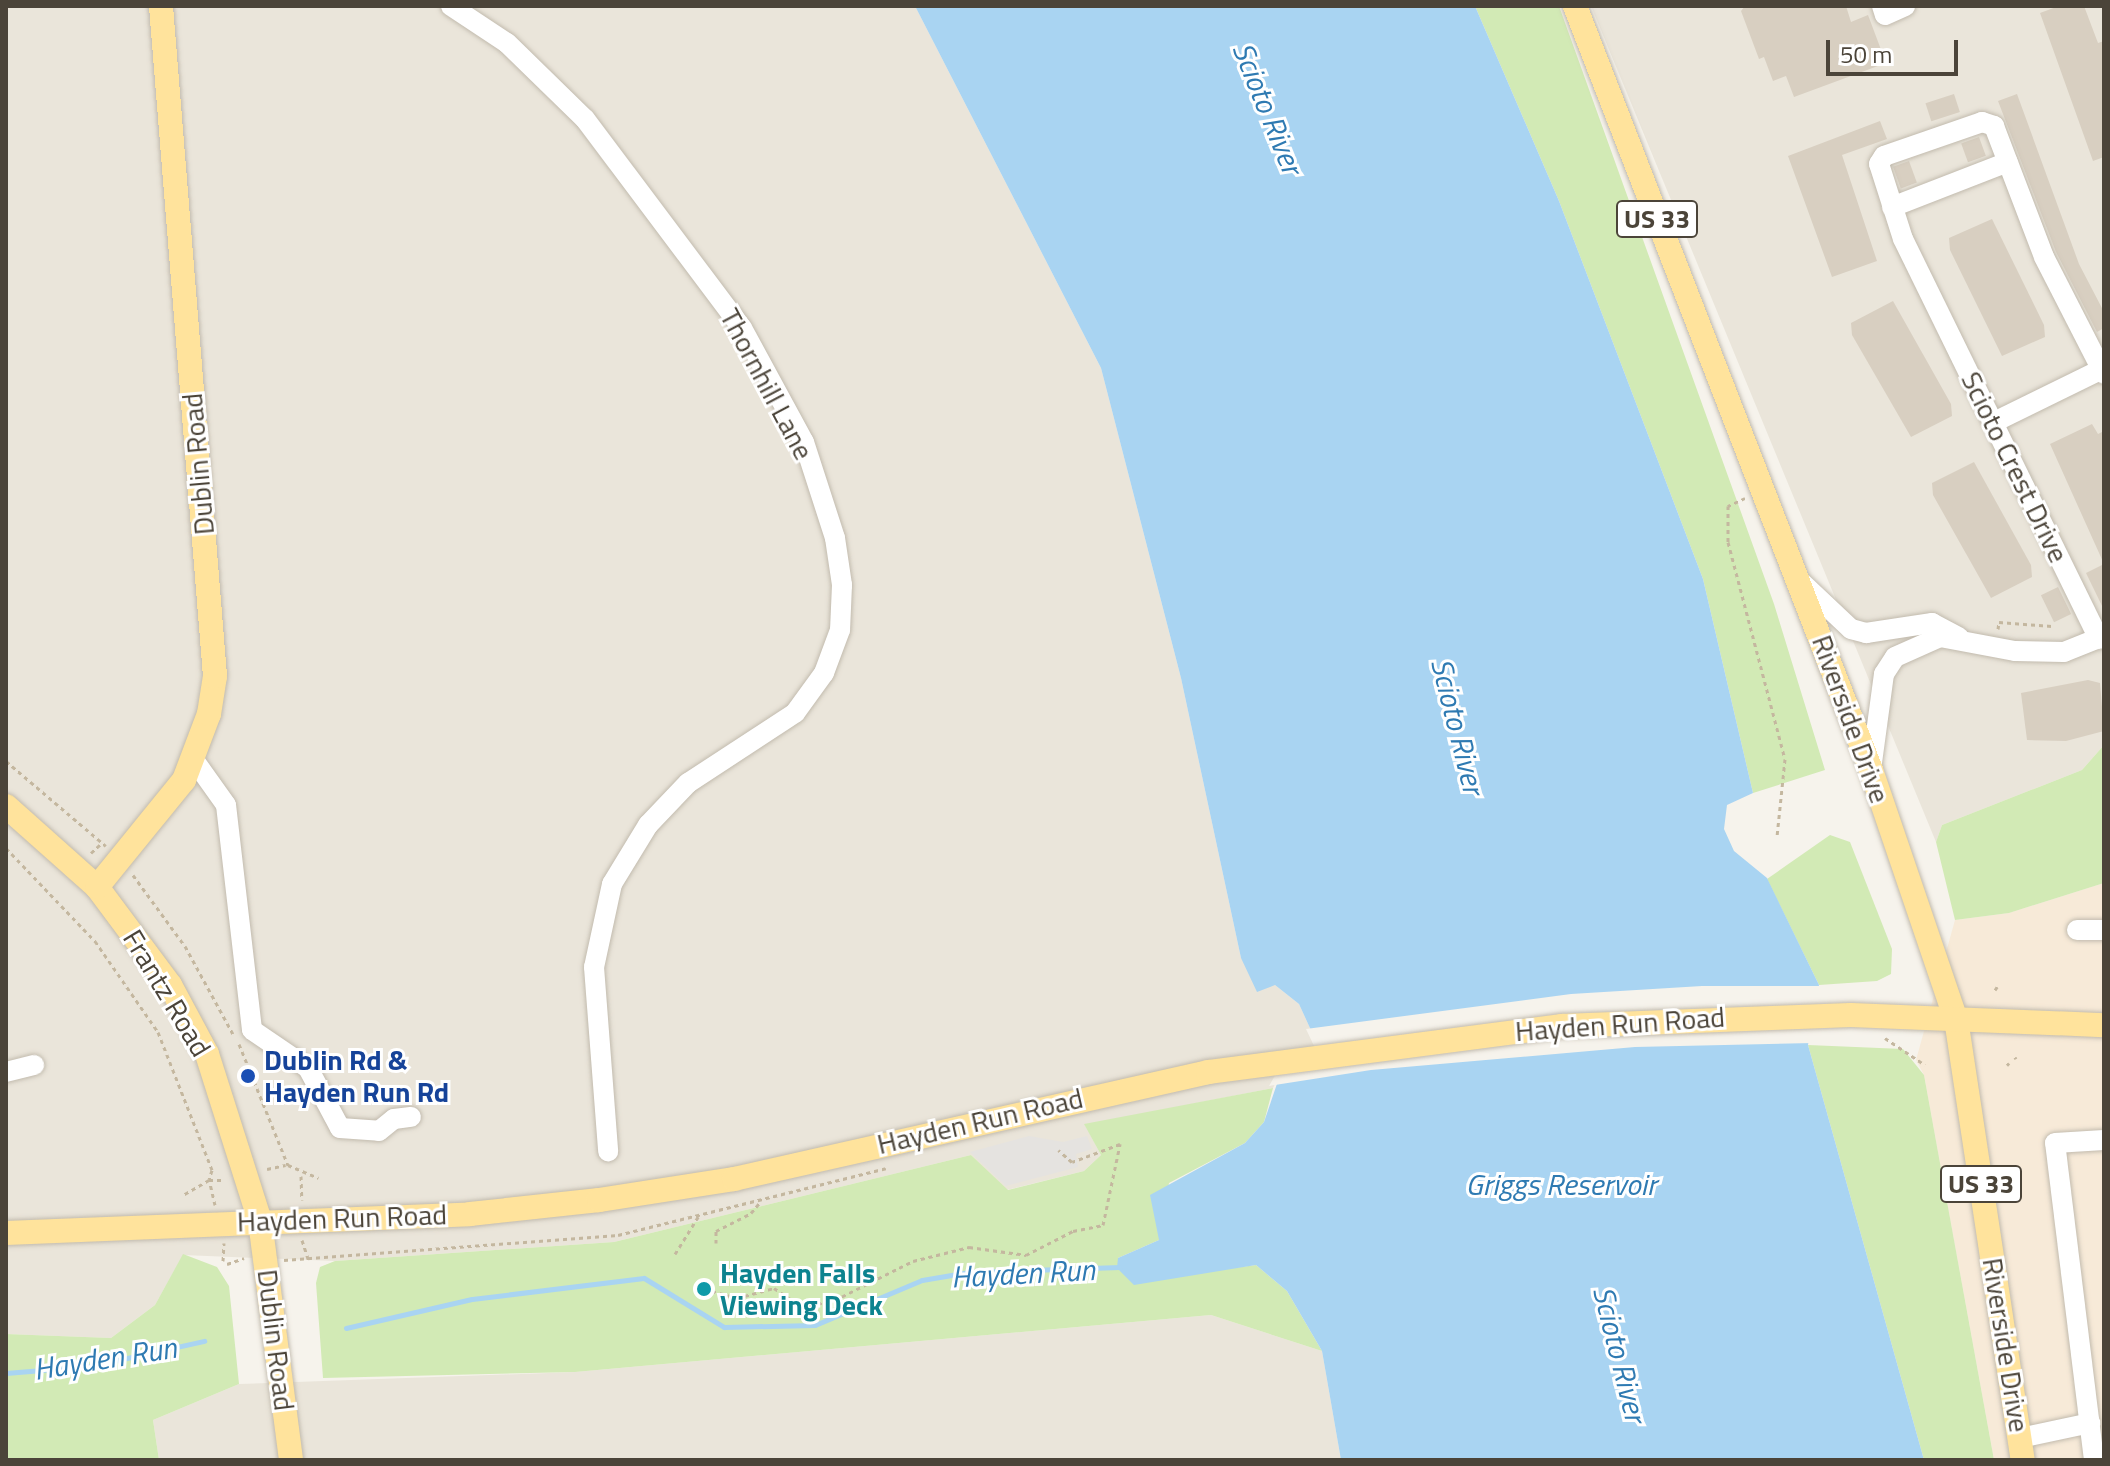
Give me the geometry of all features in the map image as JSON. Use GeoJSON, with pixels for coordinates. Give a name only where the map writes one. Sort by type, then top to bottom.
{"type":"FeatureCollection","features":[{"type":"Feature","properties":{"kind":"main road","name":"Dublin Road"},"geometry":{"type":"LineString","coordinates":[[97,887],[194,760],[215,676],[161,6]]}},
{"type":"Feature","properties":{"kind":"main road","name":"Riverside Drive"},"geometry":{"type":"LineString","coordinates":[[1575,6],[1871,770],[1956,1019],[2021,1449]]}},
{"type":"Feature","properties":{"kind":"main road","name":"Frantz Road"},"geometry":{"type":"LineString","coordinates":[[6,806],[97,887],[170,985],[207,1054],[260,1221]]}},
{"type":"Feature","properties":{"kind":"main road","name":"Hayden Run Road"},"geometry":{"type":"LineString","coordinates":[[6,1233],[470,1214],[650,1193],[1208,1072],[1562,1026],[1851,1015],[2104,1025]]}},
{"type":"Feature","properties":{"kind":"main road","name":"Dublin Road"},"geometry":{"type":"LineString","coordinates":[[260,1221],[291,1460]]}},
{"type":"Feature","properties":{"kind":"street","name":"Thornhill Lane"},"geometry":{"type":"LineString","coordinates":[[451,6],[507,43],[585,119],[742,328],[804,442],[835,538],[842,585],[835,645],[824,673],[795,713],[688,783],[648,825],[612,884],[594,967],[608,1151]]}},
{"type":"Feature","properties":{"kind":"street"},"geometry":{"type":"LineString","coordinates":[[1882,6],[1885,15],[1905,6]]}},
{"type":"Feature","properties":{"kind":"street","name":"Scioto Crest Drive"},"geometry":{"type":"LineString","coordinates":[[1799,580],[1851,629],[1866,633],[1932,623],[1958,637],[2015,651],[2064,652],[2101,638],[1892,207],[1880,160],[1982,122],[1994,126],[2008,162]]}},
{"type":"Feature","properties":{"kind":"street"},"geometry":{"type":"LineString","coordinates":[[1892,207],[2008,162],[2044,257],[2103,371],[1994,422]]}},
{"type":"Feature","properties":{"kind":"street","name":"Scioto Crest Drive"},"geometry":{"type":"LineString","coordinates":[[1871,770],[1884,674],[1895,657],[1918,645],[1958,637]]}},
{"type":"Feature","properties":{"kind":"street"},"geometry":{"type":"LineString","coordinates":[[194,760],[226,805],[252,1030],[308,1068],[340,1128],[379,1131],[394,1119],[411,1117]]}},
{"type":"Feature","properties":{"kind":"street"},"geometry":{"type":"LineString","coordinates":[[2077,930],[2104,930]]}},
{"type":"Feature","properties":{"kind":"street"},"geometry":{"type":"LineString","coordinates":[[6,1072],[34,1065]]}},
{"type":"Feature","properties":{"kind":"street"},"geometry":{"type":"LineString","coordinates":[[2094,1460],[2055,1143],[2104,1140]]}},
{"type":"Feature","properties":{"kind":"street"},"geometry":{"type":"LineString","coordinates":[[2021,1449],[2090,1423]]}},
{"type":"Feature","properties":{"kind":"path"},"geometry":{"type":"LineString","coordinates":[[1761,490],[1728,506],[1728,542],[1785,759],[1777,836]]}},
{"type":"Feature","properties":{"kind":"path"},"geometry":{"type":"LineString","coordinates":[[6,848],[95,941],[158,1032],[212,1170],[209,1180],[183,1195]]}},
{"type":"Feature","properties":{"kind":"path"},"geometry":{"type":"LineString","coordinates":[[1882,1037],[1906,1047],[1925,1065]]}},
{"type":"Feature","properties":{"kind":"path"},"geometry":{"type":"LineString","coordinates":[[704,1289],[737,1298],[774,1288],[802,1307],[835,1300],[913,1261],[969,1247],[1026,1255],[1073,1231],[1103,1225],[1120,1144],[1072,1162],[1058,1150]]}},
{"type":"Feature","properties":{"kind":"path"},"geometry":{"type":"LineString","coordinates":[[716,1243],[716,1231],[751,1213],[761,1201]]}},
{"type":"Feature","properties":{"kind":"path"},"geometry":{"type":"LineString","coordinates":[[675,1254],[698,1217]]}},
{"type":"Feature","properties":{"kind":"shaded area"},"geometry":{"type":"Polygon","coordinates":[[[6,6],[915,6],[1101,368],[1181,678],[1241,958],[1299,1004],[1320,1050],[1281,1072],[1273,1088],[1085,1125],[1101,1155],[1084,1171],[1007,1190],[971,1155],[614,1242],[335,1261],[183,1255],[155,1305],[111,1338],[6,1334],[6,6]]]}},
{"type":"Feature","properties":{"kind":"shaded area"},"geometry":{"type":"Polygon","coordinates":[[[1591,6],[2104,6],[2104,745],[2082,770],[1942,825],[1936,842],[1591,6]]]}},
{"type":"Feature","properties":{"kind":"shaded area"},"geometry":{"type":"Polygon","coordinates":[[[2104,883],[2104,1460],[1994,1460],[1924,1075],[1916,1060],[1955,920],[2009,913],[2104,883]]]}},
{"type":"Feature","properties":{"kind":"shaded area"},"geometry":{"type":"Polygon","coordinates":[[[1029,1136],[1063,1142],[1087,1136],[1092,1149],[1076,1154],[1078,1167],[1006,1186],[970,1152],[1029,1136]]]}},
{"type":"Feature","properties":{"kind":"shaded area"},"geometry":{"type":"Polygon","coordinates":[[[1211,1315],[1322,1351],[1341,1460],[159,1460],[153,1420],[239,1384],[575,1372],[1211,1315]]]}},
{"type":"Feature","properties":{"kind":"green space"},"geometry":{"type":"Polygon","coordinates":[[[1475,6],[1559,6],[1774,604],[1825,770],[1753,793],[1703,579],[1559,201],[1475,6]]]}},
{"type":"Feature","properties":{"kind":"green space"},"geometry":{"type":"Polygon","coordinates":[[[2104,745],[2104,883],[2009,913],[1955,920],[1936,842],[1942,825],[2082,770],[2104,745]]]}},
{"type":"Feature","properties":{"kind":"green space"},"geometry":{"type":"Polygon","coordinates":[[[1830,835],[1850,842],[1892,949],[1891,974],[1877,981],[1819,985],[1767,879],[1830,835]]]}},
{"type":"Feature","properties":{"kind":"green space"},"geometry":{"type":"Polygon","coordinates":[[[1808,1045],[1903,1049],[1924,1075],[1994,1460],[1924,1460],[1808,1045]]]}},
{"type":"Feature","properties":{"kind":"green space"},"geometry":{"type":"Polygon","coordinates":[[[1273,1088],[1264,1122],[1245,1143],[1169,1183],[1159,1240],[1118,1258],[1195,1273],[1256,1265],[1287,1291],[1322,1351],[1211,1315],[575,1372],[323,1378],[316,1283],[320,1267],[335,1261],[614,1242],[971,1155],[1008,1190],[1084,1171],[1101,1155],[1084,1124],[1273,1088]]]}},
{"type":"Feature","properties":{"kind":"green space"},"geometry":{"type":"Polygon","coordinates":[[[183,1254],[217,1267],[229,1286],[239,1384],[153,1420],[159,1460],[6,1460],[6,1334],[111,1338],[155,1305],[183,1254]]]}},
{"type":"Feature","properties":{"kind":"water","name":"Griggs Reservoir"},"geometry":{"type":"Polygon","coordinates":[[[915,6],[1475,6],[1559,201],[1703,579],[1753,793],[1727,805],[1724,829],[1734,851],[1767,878],[1819,985],[1808,1045],[1924,1460],[1341,1460],[1322,1351],[1287,1291],[1256,1265],[1134,1285],[1117,1268],[1118,1258],[1159,1240],[1150,1195],[1245,1143],[1264,1122],[1281,1072],[1320,1050],[1299,1004],[1275,985],[1257,992],[1241,958],[1181,678],[1101,368],[915,6]]]}},
{"type":"Feature","properties":{"kind":"pier"},"geometry":{"type":"Polygon","coordinates":[[[1702,986],[1823,986],[1813,1043],[1635,1047],[1371,1070],[1269,1086],[1279,1069],[1315,1048],[1306,1029],[1571,994],[1702,986]]]}},
{"type":"Feature","properties":{"kind":"building"},"geometry":{"type":"Polygon","coordinates":[[[1745,6],[1846,6],[1851,22],[1868,15],[1886,63],[1794,97],[1786,76],[1773,81],[1764,57],[1759,59],[1741,11],[1745,6]]]}},
{"type":"Feature","properties":{"kind":"building"},"geometry":{"type":"Polygon","coordinates":[[[2059,6],[2084,6],[2098,43],[2104,41],[2104,157],[2093,161],[2040,13],[2059,6]]]}},
{"type":"Feature","properties":{"kind":"building"},"geometry":{"type":"Polygon","coordinates":[[[1954,94],[1960,112],[1931,121],[1925,103],[1954,94]]]}},
{"type":"Feature","properties":{"kind":"building"},"geometry":{"type":"Polygon","coordinates":[[[2017,94],[2079,264],[2104,312],[2104,328],[2097,332],[2056,252],[1998,101],[2017,94]]]}},
{"type":"Feature","properties":{"kind":"building"},"geometry":{"type":"Polygon","coordinates":[[[1880,121],[1887,139],[1842,155],[1877,261],[1832,277],[1788,156],[1880,121]]]}},
{"type":"Feature","properties":{"kind":"building"},"geometry":{"type":"Polygon","coordinates":[[[1979,137],[1986,156],[1968,162],[1961,143],[1979,137]]]}},
{"type":"Feature","properties":{"kind":"building"},"geometry":{"type":"Polygon","coordinates":[[[1909,161],[1917,183],[1901,188],[1893,167],[1909,161]]]}},
{"type":"Feature","properties":{"kind":"building"},"geometry":{"type":"Polygon","coordinates":[[[1992,219],[2044,325],[2045,337],[2002,356],[1950,250],[1949,238],[1992,219]]]}},
{"type":"Feature","properties":{"kind":"building"},"geometry":{"type":"Polygon","coordinates":[[[1893,301],[1951,404],[1952,416],[1911,437],[1852,335],[1851,323],[1893,301]]]}},
{"type":"Feature","properties":{"kind":"building"},"geometry":{"type":"Polygon","coordinates":[[[2092,424],[2098,434],[2104,431],[2104,564],[2050,444],[2092,424]]]}},
{"type":"Feature","properties":{"kind":"building"},"geometry":{"type":"Polygon","coordinates":[[[1974,462],[2031,565],[2032,577],[1991,598],[1933,495],[1932,483],[1974,462]]]}},
{"type":"Feature","properties":{"kind":"building"},"geometry":{"type":"Polygon","coordinates":[[[2104,564],[2104,610],[2086,573],[2104,564]]]}},
{"type":"Feature","properties":{"kind":"building"},"geometry":{"type":"Polygon","coordinates":[[[2058,587],[2071,614],[2054,622],[2041,595],[2058,587]]]}},
{"type":"Feature","properties":{"kind":"building"},"geometry":{"type":"Polygon","coordinates":[[[2088,680],[2100,683],[2104,731],[2066,741],[2027,740],[2021,693],[2088,680]]]}},
{"type":"Feature","properties":{"kind":"waterway","name":"Hayden Run"},"geometry":{"type":"LineString","coordinates":[[346,1328],[472,1299],[644,1278],[724,1327],[815,1325],[922,1280],[969,1272],[1120,1267]]}},
{"type":"Feature","properties":{"kind":"waterway","name":"Hayden Run"},"geometry":{"type":"LineString","coordinates":[[6,1373],[91,1366],[204,1341]]}},
{"type":"Feature","properties":{"kind":"place","name":"Dublin Rd & Hayden Run Rd"},"geometry":{"type":"Point","coordinates":[248,1076]}},
{"type":"Feature","properties":{"kind":"place","name":"Hayden Falls Viewing Deck"},"geometry":{"type":"Point","coordinates":[704,1289]}},
{"type":"Feature","properties":{"kind":"water label","name":"Scioto River"},"geometry":{"type":"Point","coordinates":[1268,108]}},
{"type":"Feature","properties":{"kind":"water label","name":"Scioto River"},"geometry":{"type":"Point","coordinates":[1458,726]}},
{"type":"Feature","properties":{"kind":"water label","name":"Scioto River"},"geometry":{"type":"Point","coordinates":[1620,1354]}}]}
